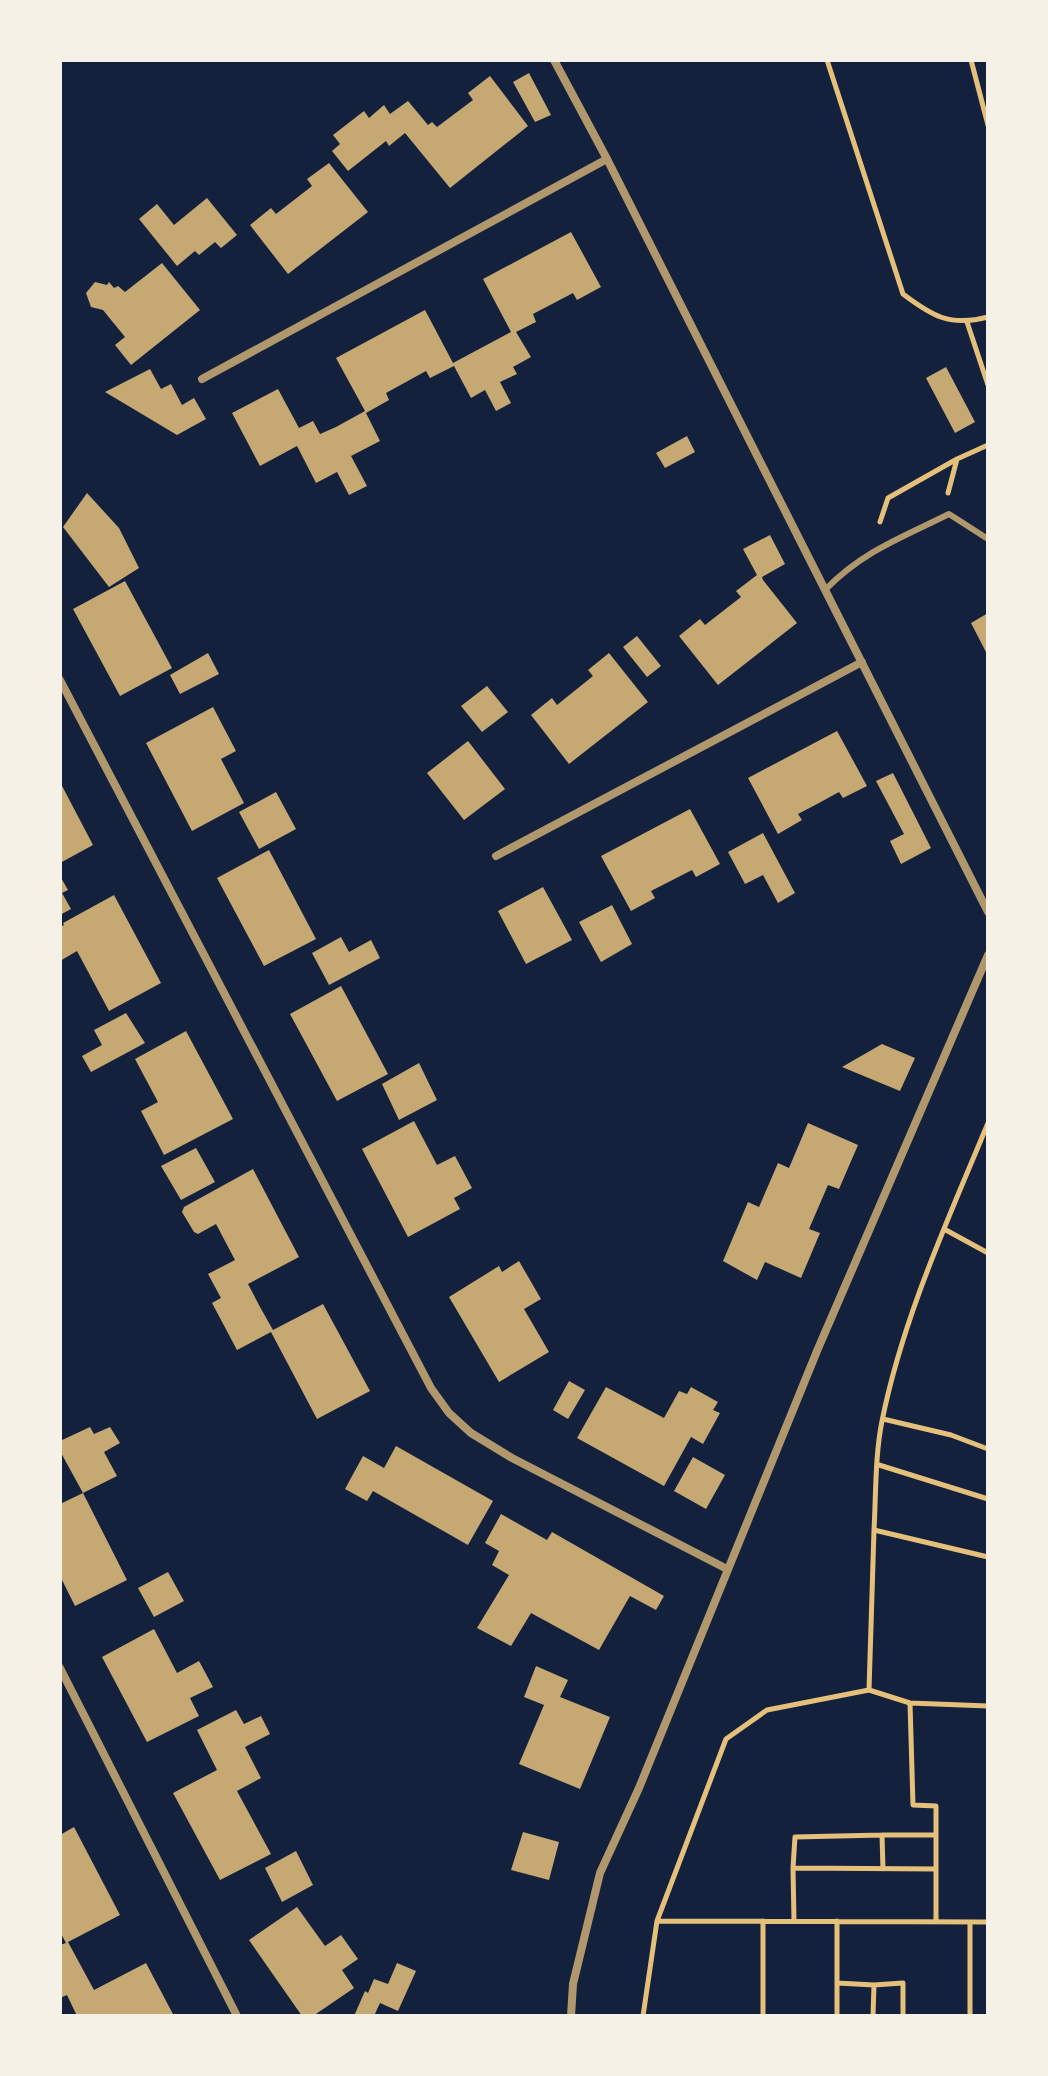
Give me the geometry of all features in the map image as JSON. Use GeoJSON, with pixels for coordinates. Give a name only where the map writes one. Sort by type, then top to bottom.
{"type":"FeatureCollection","features":[{"type":"Feature","properties":{"kind":"street"},"geometry":{"type":"LineString","coordinates":[[554,60],[988,912]]}},
{"type":"Feature","properties":{"kind":"street"},"geometry":{"type":"LineString","coordinates":[[202,379],[607,159]]}},
{"type":"Feature","properties":{"kind":"street"},"geometry":{"type":"LineString","coordinates":[[496,856],[862,662]]}},
{"type":"Feature","properties":{"kind":"street"},"geometry":{"type":"LineString","coordinates":[[60,680],[431,1388],[449,1413],[471,1433],[512,1458],[727,1569]]}},
{"type":"Feature","properties":{"kind":"street"},"geometry":{"type":"LineString","coordinates":[[571,2016],[573,1984],[600,1873],[639,1788],[817,1351],[988,955]]}},
{"type":"Feature","properties":{"kind":"street"},"geometry":{"type":"LineString","coordinates":[[60,1668],[237,2016]]}},
{"type":"Feature","properties":{"kind":"lane"},"geometry":{"type":"LineString","coordinates":[[826,589],[848,567],[870,553],[949,514],[988,539]]}},
{"type":"Feature","properties":{"kind":"path"},"geometry":{"type":"LineString","coordinates":[[827,60],[903,294],[931,315],[967,322],[988,317]]}},
{"type":"Feature","properties":{"kind":"path"},"geometry":{"type":"LineString","coordinates":[[971,60],[988,125]]}},
{"type":"Feature","properties":{"kind":"path"},"geometry":{"type":"LineString","coordinates":[[967,322],[988,385]]}},
{"type":"Feature","properties":{"kind":"path"},"geometry":{"type":"LineString","coordinates":[[870,553],[888,498],[988,445]]}},
{"type":"Feature","properties":{"kind":"path"},"geometry":{"type":"LineString","coordinates":[[942,517],[957,459]]}},
{"type":"Feature","properties":{"kind":"path"},"geometry":{"type":"LineString","coordinates":[[869,1690],[874,1530],[883,1419],[895,1364],[926,1274],[988,1123]]}},
{"type":"Feature","properties":{"kind":"path"},"geometry":{"type":"LineString","coordinates":[[944,1229],[988,1253]]}},
{"type":"Feature","properties":{"kind":"path"},"geometry":{"type":"LineString","coordinates":[[883,1419],[951,1435],[988,1449]]}},
{"type":"Feature","properties":{"kind":"path"},"geometry":{"type":"LineString","coordinates":[[879,1465],[988,1499]]}},
{"type":"Feature","properties":{"kind":"path"},"geometry":{"type":"LineString","coordinates":[[874,1530],[988,1557]]}},
{"type":"Feature","properties":{"kind":"path"},"geometry":{"type":"LineString","coordinates":[[643,2016],[657,1921],[726,1739],[767,1710],[869,1690],[910,1703],[988,1706]]}},
{"type":"Feature","properties":{"kind":"path"},"geometry":{"type":"LineString","coordinates":[[910,1703],[913,1805],[936,1806],[936,1922]]}},
{"type":"Feature","properties":{"kind":"path"},"geometry":{"type":"LineString","coordinates":[[882,1835],[883,1869]]}},
{"type":"Feature","properties":{"kind":"path"},"geometry":{"type":"LineString","coordinates":[[794,1921],[795,1837],[936,1835]]}},
{"type":"Feature","properties":{"kind":"path"},"geometry":{"type":"LineString","coordinates":[[793,1868],[936,1869]]}},
{"type":"Feature","properties":{"kind":"path"},"geometry":{"type":"LineString","coordinates":[[657,1921],[988,1922]]}},
{"type":"Feature","properties":{"kind":"path"},"geometry":{"type":"LineString","coordinates":[[763,1921],[763,2016]]}},
{"type":"Feature","properties":{"kind":"path"},"geometry":{"type":"LineString","coordinates":[[837,1921],[837,2016]]}},
{"type":"Feature","properties":{"kind":"path"},"geometry":{"type":"LineString","coordinates":[[970,1922],[970,2016]]}},
{"type":"Feature","properties":{"kind":"path"},"geometry":{"type":"LineString","coordinates":[[837,1983],[903,1983],[903,2016]]}},
{"type":"Feature","properties":{"kind":"path"},"geometry":{"type":"LineString","coordinates":[[873,2016],[874,1985]]}},
{"type":"Feature","properties":{"kind":"building"},"geometry":{"type":"Polygon","coordinates":[[[529,73],[551,115],[535,122],[513,82],[529,73]]]}},
{"type":"Feature","properties":{"kind":"building"},"geometry":{"type":"Polygon","coordinates":[[[490,76],[528,126],[450,188],[405,133],[389,146],[386,141],[348,171],[332,151],[340,144],[333,135],[364,111],[369,118],[384,105],[390,114],[408,101],[428,125],[432,122],[437,127],[473,100],[468,93],[490,76]]]}},
{"type":"Feature","properties":{"kind":"building"},"geometry":{"type":"Polygon","coordinates":[[[329,163],[368,212],[288,274],[250,225],[271,208],[276,214],[312,186],[307,179],[329,163]]]}},
{"type":"Feature","properties":{"kind":"building"},"geometry":{"type":"Polygon","coordinates":[[[207,198],[237,235],[221,248],[215,242],[199,255],[195,251],[177,266],[139,219],[157,204],[174,225],[207,198]]]}},
{"type":"Feature","properties":{"kind":"building"},"geometry":{"type":"Polygon","coordinates":[[[571,232],[601,287],[577,300],[573,293],[533,314],[536,322],[516,332],[531,357],[513,367],[517,374],[500,382],[511,403],[496,411],[485,390],[471,398],[454,366],[430,378],[426,371],[386,393],[389,400],[366,413],[380,441],[351,456],[367,486],[349,495],[337,472],[316,483],[297,446],[260,466],[232,413],[278,389],[299,428],[313,421],[320,434],[336,427],[365,411],[336,358],[425,310],[453,363],[511,332],[483,279],[571,232]]]}},
{"type":"Feature","properties":{"kind":"building"},"geometry":{"type":"Polygon","coordinates":[[[162,263],[200,310],[131,365],[115,345],[125,337],[103,310],[91,307],[86,293],[95,282],[107,285],[109,282],[114,288],[118,286],[125,292],[162,263]]]}},
{"type":"Feature","properties":{"kind":"building"},"geometry":{"type":"Polygon","coordinates":[[[946,367],[975,422],[955,433],[926,378],[946,367]]]}},
{"type":"Feature","properties":{"kind":"building"},"geometry":{"type":"Polygon","coordinates":[[[150,369],[161,389],[171,384],[182,405],[194,398],[206,419],[177,435],[105,392],[150,369]]]}},
{"type":"Feature","properties":{"kind":"building"},"geometry":{"type":"Polygon","coordinates":[[[687,436],[695,452],[665,468],[656,453],[687,436]]]}},
{"type":"Feature","properties":{"kind":"building"},"geometry":{"type":"Polygon","coordinates":[[[87,493],[119,528],[139,568],[109,587],[63,527],[87,493]]]}},
{"type":"Feature","properties":{"kind":"building"},"geometry":{"type":"Polygon","coordinates":[[[770,535],[785,564],[762,577],[797,623],[718,685],[679,636],[700,619],[705,625],[741,597],[736,591],[757,575],[743,549],[770,535]]]}},
{"type":"Feature","properties":{"kind":"building"},"geometry":{"type":"Polygon","coordinates":[[[125,581],[172,668],[120,696],[73,609],[125,581]]]}},
{"type":"Feature","properties":{"kind":"building"},"geometry":{"type":"Polygon","coordinates":[[[988,613],[988,656],[971,623],[988,613]]]}},
{"type":"Feature","properties":{"kind":"building"},"geometry":{"type":"Polygon","coordinates":[[[637,636],[661,666],[647,677],[623,647],[637,636]]]}},
{"type":"Feature","properties":{"kind":"building"},"geometry":{"type":"Polygon","coordinates":[[[208,653],[219,674],[180,694],[170,675],[208,653]]]}},
{"type":"Feature","properties":{"kind":"building"},"geometry":{"type":"Polygon","coordinates":[[[609,653],[648,702],[569,764],[531,715],[552,698],[557,705],[593,676],[588,670],[609,653]]]}},
{"type":"Feature","properties":{"kind":"building"},"geometry":{"type":"Polygon","coordinates":[[[487,686],[508,712],[482,732],[461,706],[487,686]]]}},
{"type":"Feature","properties":{"kind":"building"},"geometry":{"type":"Polygon","coordinates":[[[213,707],[236,751],[221,759],[244,803],[192,831],[146,743],[213,707]]]}},
{"type":"Feature","properties":{"kind":"building"},"geometry":{"type":"Polygon","coordinates":[[[837,731],[867,786],[843,798],[839,792],[798,814],[802,820],[778,834],[748,778],[837,731]]]}},
{"type":"Feature","properties":{"kind":"building"},"geometry":{"type":"Polygon","coordinates":[[[468,741],[505,789],[464,820],[427,773],[468,741]]]}},
{"type":"Feature","properties":{"kind":"building"},"geometry":{"type":"Polygon","coordinates":[[[893,773],[931,848],[901,864],[890,841],[904,834],[876,781],[893,773]]]}},
{"type":"Feature","properties":{"kind":"building"},"geometry":{"type":"Polygon","coordinates":[[[60,782],[93,845],[60,863],[60,782]]]}},
{"type":"Feature","properties":{"kind":"building"},"geometry":{"type":"Polygon","coordinates":[[[276,792],[296,829],[259,849],[239,812],[276,792]]]}},
{"type":"Feature","properties":{"kind":"building"},"geometry":{"type":"Polygon","coordinates":[[[690,809],[720,864],[696,877],[692,870],[651,891],[655,898],[631,911],[601,856],[690,809]]]}},
{"type":"Feature","properties":{"kind":"building"},"geometry":{"type":"Polygon","coordinates":[[[763,833],[795,893],[778,903],[763,875],[745,884],[728,852],[763,833]]]}},
{"type":"Feature","properties":{"kind":"building"},"geometry":{"type":"Polygon","coordinates":[[[269,850],[316,939],[264,966],[217,878],[269,850]]]}},
{"type":"Feature","properties":{"kind":"building"},"geometry":{"type":"Polygon","coordinates":[[[60,876],[68,890],[62,893],[71,909],[60,915],[60,876]]]}},
{"type":"Feature","properties":{"kind":"building"},"geometry":{"type":"Polygon","coordinates":[[[543,887],[572,940],[526,964],[498,911],[543,887]]]}},
{"type":"Feature","properties":{"kind":"building"},"geometry":{"type":"Polygon","coordinates":[[[114,895],[161,983],[109,1011],[77,951],[60,961],[60,927],[114,895]]]}},
{"type":"Feature","properties":{"kind":"building"},"geometry":{"type":"Polygon","coordinates":[[[612,905],[632,944],[601,962],[579,922],[612,905]]]}},
{"type":"Feature","properties":{"kind":"building"},"geometry":{"type":"Polygon","coordinates":[[[341,937],[349,952],[371,940],[380,958],[329,985],[312,953],[341,937]]]}},
{"type":"Feature","properties":{"kind":"building"},"geometry":{"type":"Polygon","coordinates":[[[341,986],[388,1074],[337,1101],[290,1014],[341,986]]]}},
{"type":"Feature","properties":{"kind":"building"},"geometry":{"type":"Polygon","coordinates":[[[126,1013],[145,1043],[91,1072],[82,1056],[102,1045],[94,1030],[126,1013]]]}},
{"type":"Feature","properties":{"kind":"building"},"geometry":{"type":"Polygon","coordinates":[[[186,1031],[233,1119],[164,1155],[141,1111],[158,1102],[135,1059],[186,1031]]]}},
{"type":"Feature","properties":{"kind":"building"},"geometry":{"type":"Polygon","coordinates":[[[882,1044],[915,1058],[900,1091],[842,1067],[882,1044]]]}},
{"type":"Feature","properties":{"kind":"building"},"geometry":{"type":"Polygon","coordinates":[[[419,1063],[437,1100],[399,1120],[382,1084],[419,1063]]]}},
{"type":"Feature","properties":{"kind":"building"},"geometry":{"type":"Polygon","coordinates":[[[414,1121],[437,1165],[455,1156],[472,1188],[454,1198],[460,1209],[408,1237],[362,1149],[414,1121]]]}},
{"type":"Feature","properties":{"kind":"building"},"geometry":{"type":"Polygon","coordinates":[[[808,1123],[858,1145],[839,1189],[828,1185],[809,1229],[820,1233],[801,1278],[765,1262],[757,1280],[723,1261],[748,1202],[759,1207],[778,1163],[789,1168],[808,1123]]]}},
{"type":"Feature","properties":{"kind":"building"},"geometry":{"type":"Polygon","coordinates":[[[196,1148],[215,1182],[181,1200],[161,1166],[196,1148]]]}},
{"type":"Feature","properties":{"kind":"building"},"geometry":{"type":"Polygon","coordinates":[[[253,1169],[299,1257],[248,1284],[260,1307],[273,1330],[323,1304],[370,1391],[317,1419],[271,1332],[237,1350],[212,1303],[221,1298],[208,1274],[235,1260],[216,1224],[198,1234],[182,1212],[184,1207],[253,1169]]]}},
{"type":"Feature","properties":{"kind":"building"},"geometry":{"type":"Polygon","coordinates":[[[519,1261],[541,1299],[524,1309],[549,1352],[499,1382],[449,1297],[499,1266],[502,1272],[519,1261]]]}},
{"type":"Feature","properties":{"kind":"building"},"geometry":{"type":"Polygon","coordinates":[[[569,1381],[585,1390],[568,1419],[553,1410],[569,1381]]]}},
{"type":"Feature","properties":{"kind":"building"},"geometry":{"type":"Polygon","coordinates":[[[606,1387],[664,1418],[679,1391],[687,1394],[691,1387],[718,1402],[713,1410],[720,1413],[703,1444],[691,1437],[664,1486],[577,1438],[606,1387]]]}},
{"type":"Feature","properties":{"kind":"building"},"geometry":{"type":"Polygon","coordinates":[[[90,1427],[94,1434],[110,1427],[120,1443],[104,1452],[117,1476],[83,1493],[60,1451],[60,1441],[90,1427]]]}},
{"type":"Feature","properties":{"kind":"building"},"geometry":{"type":"Polygon","coordinates":[[[396,1446],[493,1501],[468,1545],[373,1491],[367,1501],[345,1489],[363,1456],[384,1468],[396,1446]]]}},
{"type":"Feature","properties":{"kind":"building"},"geometry":{"type":"Polygon","coordinates":[[[693,1457],[725,1475],[706,1509],[674,1491],[693,1457]]]}},
{"type":"Feature","properties":{"kind":"building"},"geometry":{"type":"Polygon","coordinates":[[[83,1493],[127,1580],[75,1606],[60,1576],[60,1504],[83,1493]]]}},
{"type":"Feature","properties":{"kind":"building"},"geometry":{"type":"Polygon","coordinates":[[[501,1514],[547,1540],[552,1532],[664,1596],[656,1610],[630,1596],[599,1650],[531,1613],[511,1646],[477,1628],[509,1575],[492,1565],[499,1551],[485,1543],[501,1514]]]}},
{"type":"Feature","properties":{"kind":"building"},"geometry":{"type":"Polygon","coordinates":[[[168,1572],[184,1601],[154,1617],[138,1588],[168,1572]]]}},
{"type":"Feature","properties":{"kind":"building"},"geometry":{"type":"Polygon","coordinates":[[[154,1629],[177,1673],[199,1661],[213,1687],[190,1698],[199,1716],[147,1742],[102,1657],[154,1629]]]}},
{"type":"Feature","properties":{"kind":"building"},"geometry":{"type":"Polygon","coordinates":[[[536,1666],[568,1680],[560,1697],[610,1717],[580,1789],[519,1764],[544,1705],[524,1697],[536,1666]]]}},
{"type":"Feature","properties":{"kind":"building"},"geometry":{"type":"Polygon","coordinates":[[[236,1710],[244,1724],[261,1716],[270,1734],[245,1747],[261,1778],[237,1791],[271,1854],[220,1880],[173,1793],[217,1770],[197,1730],[236,1710]]]}},
{"type":"Feature","properties":{"kind":"building"},"geometry":{"type":"Polygon","coordinates":[[[74,1827],[120,1915],[68,1942],[94,1990],[146,1963],[174,2016],[77,2016],[67,1995],[60,1998],[60,1945],[66,1943],[60,1932],[60,1835],[74,1827]]]}},
{"type":"Feature","properties":{"kind":"building"},"geometry":{"type":"Polygon","coordinates":[[[523,1832],[559,1842],[549,1880],[511,1870],[523,1832]]]}},
{"type":"Feature","properties":{"kind":"building"},"geometry":{"type":"Polygon","coordinates":[[[296,1851],[313,1885],[282,1902],[265,1868],[296,1851]]]}},
{"type":"Feature","properties":{"kind":"building"},"geometry":{"type":"Polygon","coordinates":[[[297,1907],[325,1946],[341,1935],[358,1959],[342,1970],[354,1988],[313,2016],[302,2016],[249,1940],[297,1907]]]}},
{"type":"Feature","properties":{"kind":"building"},"geometry":{"type":"Polygon","coordinates":[[[397,1963],[416,1971],[398,2011],[380,2003],[374,2016],[354,2016],[374,1979],[388,1984],[397,1963]]]}}]}
